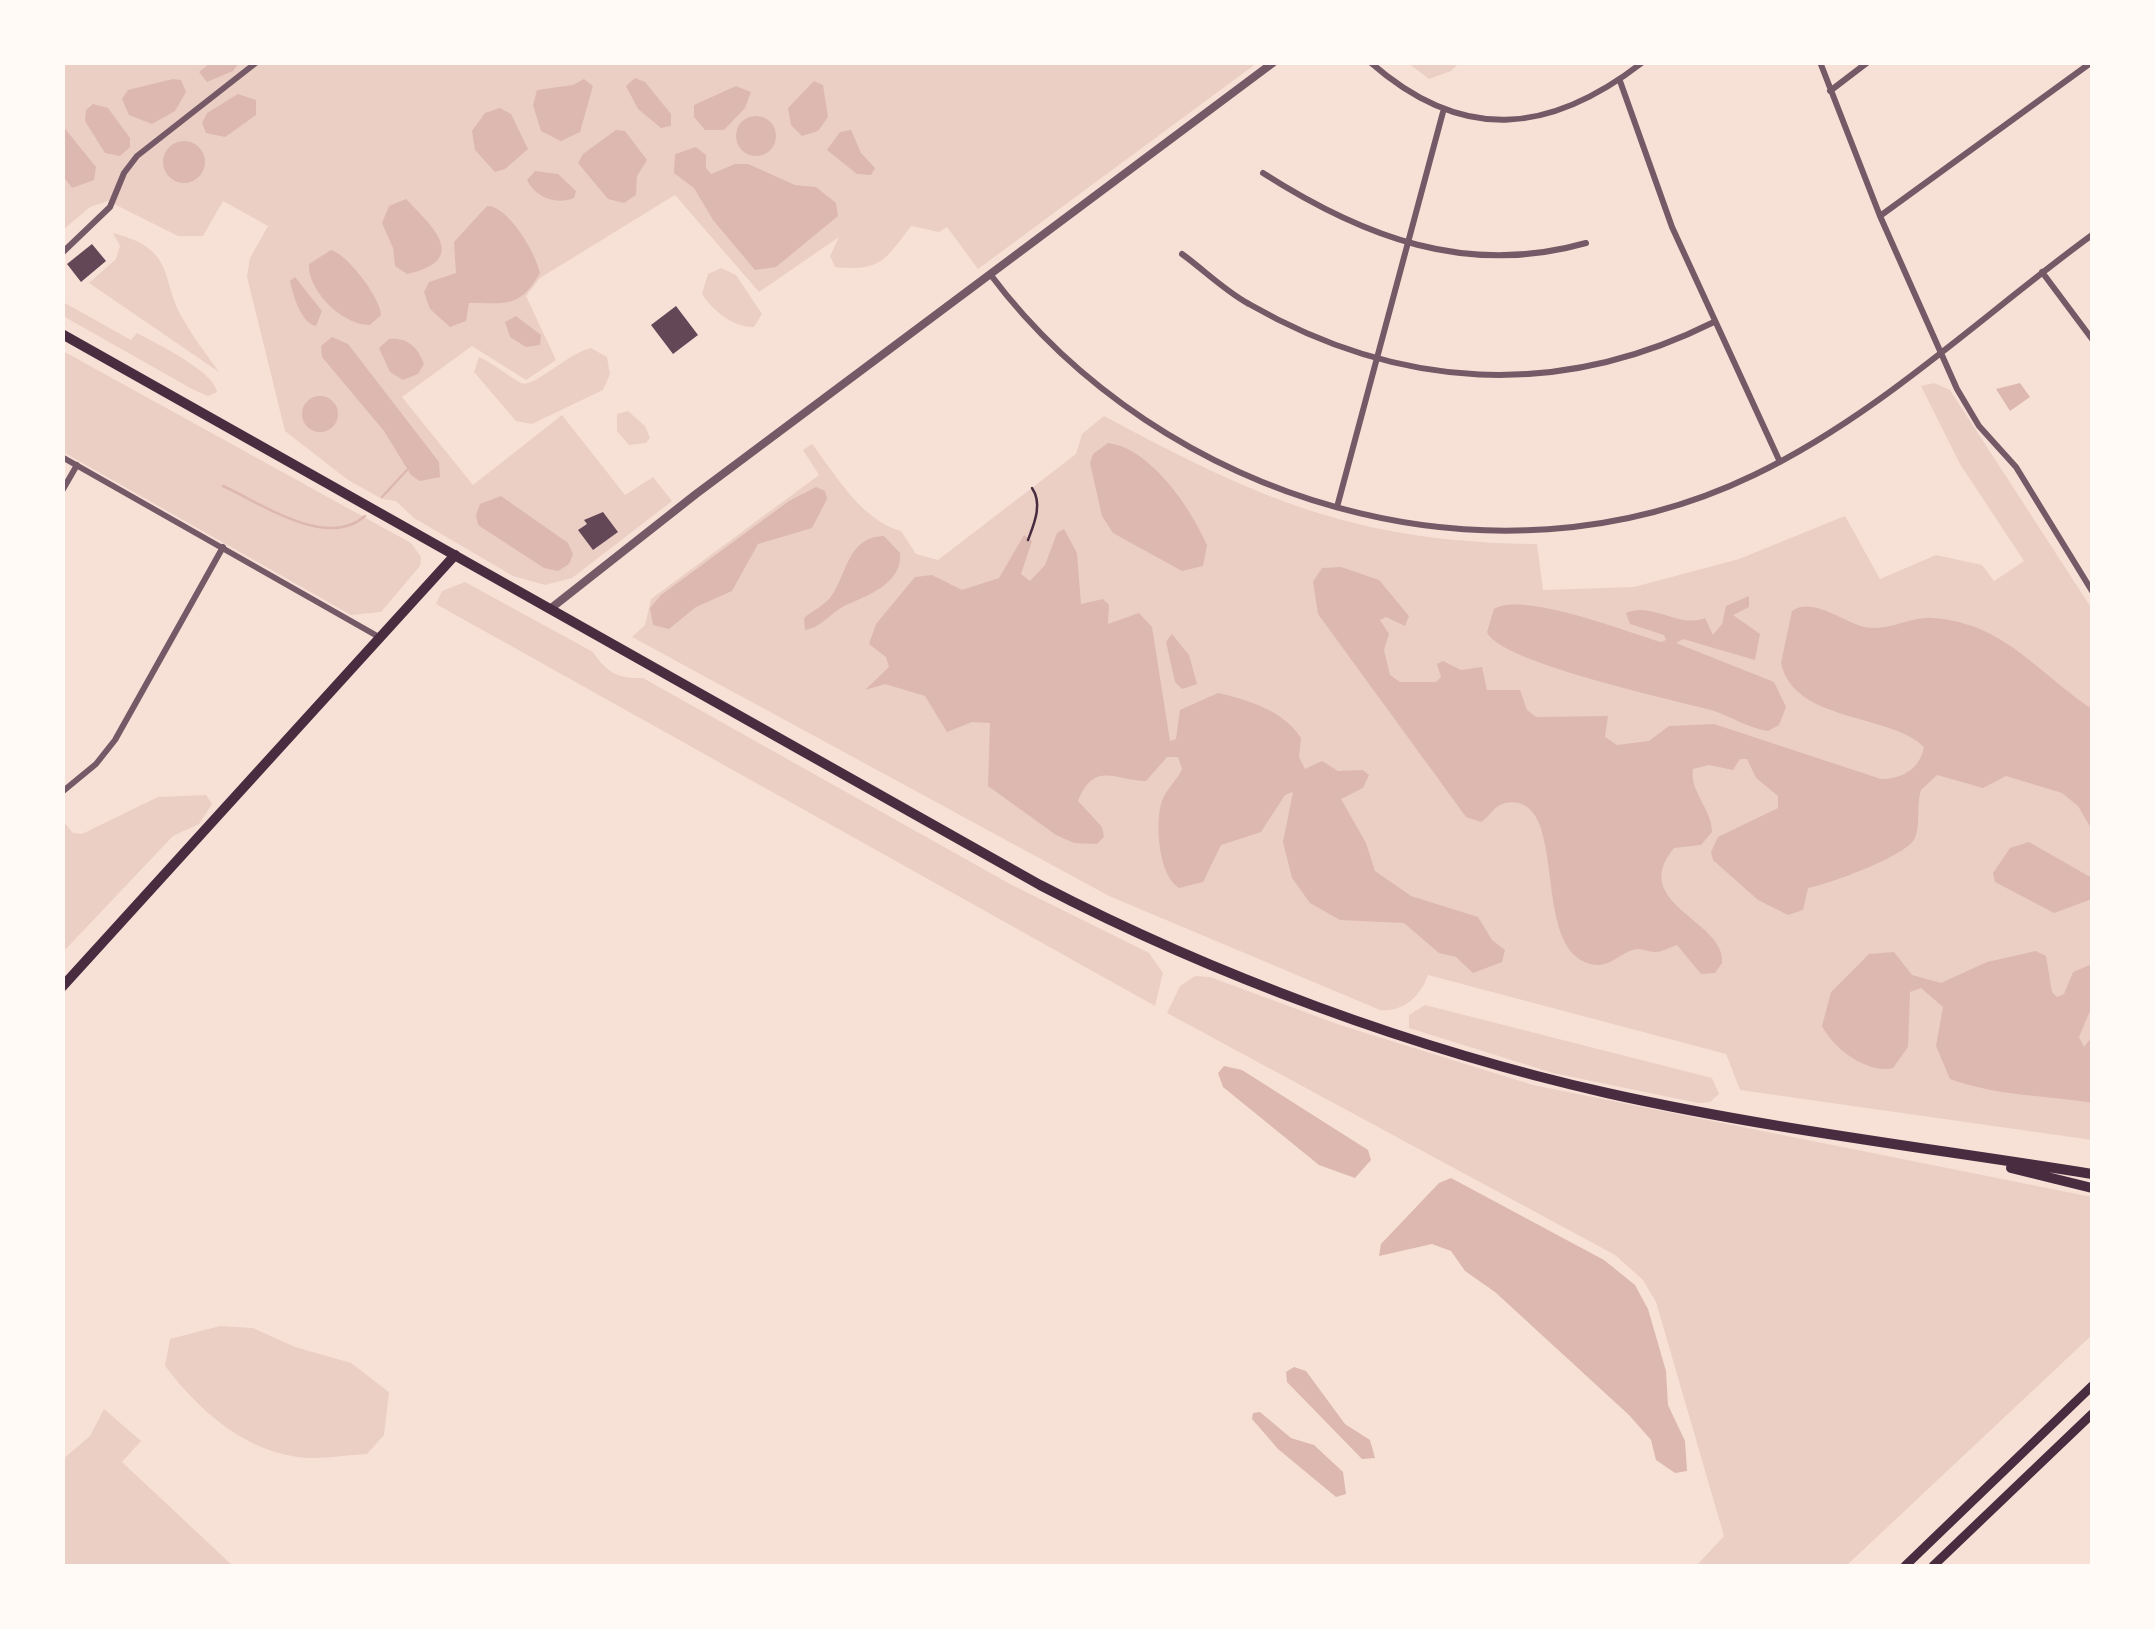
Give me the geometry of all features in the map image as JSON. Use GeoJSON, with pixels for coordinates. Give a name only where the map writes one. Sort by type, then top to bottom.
{"type":"FeatureCollection","features":[{"type":"Feature","properties":{"kind":"main road"},"geometry":{"type":"LineString","coordinates":[[62,334],[1040,885],[1140,934],[1391,1030],[1552,1080],[1730,1118],[1971,1159],[2092,1174]]}},
{"type":"Feature","properties":{"kind":"main road"},"geometry":{"type":"LineString","coordinates":[[63,985],[455,556]]}},
{"type":"Feature","properties":{"kind":"main road"},"geometry":{"type":"LineString","coordinates":[[1971,1159],[2092,1188]]}},
{"type":"Feature","properties":{"kind":"main road"},"geometry":{"type":"LineString","coordinates":[[1905,1566],[2092,1386]]}},
{"type":"Feature","properties":{"kind":"main road"},"geometry":{"type":"LineString","coordinates":[[1933,1566],[2092,1414]]}},
{"type":"Feature","properties":{"kind":"street"},"geometry":{"type":"LineString","coordinates":[[62,254],[110,207],[124,173],[138,156],[257,62]]}},
{"type":"Feature","properties":{"kind":"street"},"geometry":{"type":"LineString","coordinates":[[550,610],[1274,62]]}},
{"type":"Feature","properties":{"kind":"street"},"geometry":{"type":"LineString","coordinates":[[1370,62],[1401,89],[1442,112],[1486,120],[1540,118],[1620,81],[1643,62]]}},
{"type":"Feature","properties":{"kind":"street"},"geometry":{"type":"LineString","coordinates":[[1820,62],[1880,216],[1967,408],[2016,467],[2092,591]]}},
{"type":"Feature","properties":{"kind":"street"},"geometry":{"type":"LineString","coordinates":[[1830,91],[1868,62]]}},
{"type":"Feature","properties":{"kind":"street"},"geometry":{"type":"LineString","coordinates":[[1880,216],[2092,62]]}},
{"type":"Feature","properties":{"kind":"street"},"geometry":{"type":"LineString","coordinates":[[1620,81],[1672,227],[1780,462]]}},
{"type":"Feature","properties":{"kind":"street"},"geometry":{"type":"LineString","coordinates":[[1337,508],[1379,362],[1442,112]]}},
{"type":"Feature","properties":{"kind":"street"},"geometry":{"type":"LineString","coordinates":[[1263,173],[1336,217],[1408,245],[1477,257],[1556,252],[1586,243]]}},
{"type":"Feature","properties":{"kind":"street"},"geometry":{"type":"LineString","coordinates":[[990,274],[1054,347],[1131,412],[1237,472],[1337,508],[1388,521],[1474,531],[1572,526],[1664,508],[1780,462],[1868,409],[2092,235]]}},
{"type":"Feature","properties":{"kind":"street"},"geometry":{"type":"LineString","coordinates":[[1182,254],[1246,303],[1308,335],[1379,362],[1481,376],[1581,368],[1670,344],[1714,322]]}},
{"type":"Feature","properties":{"kind":"street"},"geometry":{"type":"LineString","coordinates":[[2042,272],[2092,340]]}},
{"type":"Feature","properties":{"kind":"street"},"geometry":{"type":"LineString","coordinates":[[62,458],[380,638]]}},
{"type":"Feature","properties":{"kind":"street"},"geometry":{"type":"LineString","coordinates":[[62,491],[77,465]]}},
{"type":"Feature","properties":{"kind":"street"},"geometry":{"type":"LineString","coordinates":[[62,792],[96,764],[115,740],[223,547]]}},
{"type":"Feature","properties":{"kind":"path"},"geometry":{"type":"LineString","coordinates":[[1028,540],[1036,517],[1037,494],[1032,488]]}},
{"type":"Feature","properties":{"kind":"shaded area"},"geometry":{"type":"Polygon","coordinates":[[[211,62],[239,63],[233,71],[207,82],[199,72],[211,62]]]}},
{"type":"Feature","properties":{"kind":"shaded area"},"geometry":{"type":"Polygon","coordinates":[[[63,63],[1257,63],[978,269],[947,227],[939,232],[911,226],[888,255],[873,265],[835,267],[830,256],[839,237],[759,292],[675,195],[540,278],[526,296],[556,360],[526,380],[472,346],[402,397],[473,485],[562,415],[625,495],[653,477],[672,501],[572,578],[545,585],[513,576],[414,518],[396,501],[382,499],[348,480],[285,431],[247,277],[250,258],[268,226],[223,201],[203,236],[178,236],[108,201],[90,207],[63,230],[63,63]]]}},
{"type":"Feature","properties":{"kind":"shaded area"},"geometry":{"type":"Polygon","coordinates":[[[1408,63],[1459,63],[1451,71],[1429,79],[1408,63]]]}},
{"type":"Feature","properties":{"kind":"shaded area"},"geometry":{"type":"Polygon","coordinates":[[[635,78],[645,82],[671,114],[671,126],[661,128],[638,109],[626,86],[635,78]]]}},
{"type":"Feature","properties":{"kind":"shaded area"},"geometry":{"type":"Polygon","coordinates":[[[584,79],[593,86],[580,132],[561,141],[541,131],[533,105],[537,90],[573,85],[584,79]]]}},
{"type":"Feature","properties":{"kind":"shaded area"},"geometry":{"type":"Polygon","coordinates":[[[181,80],[186,92],[175,111],[152,124],[129,115],[122,99],[128,90],[181,80]]]}},
{"type":"Feature","properties":{"kind":"shaded area"},"geometry":{"type":"Polygon","coordinates":[[[814,81],[823,85],[828,117],[818,131],[802,136],[791,125],[788,108],[814,81]]]}},
{"type":"Feature","properties":{"kind":"shaded area"},"geometry":{"type":"Polygon","coordinates":[[[736,86],[751,92],[745,108],[724,130],[705,130],[694,117],[694,105],[736,86]]]}},
{"type":"Feature","properties":{"kind":"shaded area"},"geometry":{"type":"Polygon","coordinates":[[[238,94],[256,100],[256,115],[225,137],[206,133],[202,123],[207,113],[238,94]]]}},
{"type":"Feature","properties":{"kind":"shaded area"},"geometry":{"type":"Polygon","coordinates":[[[93,104],[108,108],[130,138],[130,147],[120,156],[105,153],[85,121],[86,110],[93,104]]]}},
{"type":"Feature","properties":{"kind":"shaded area"},"geometry":{"type":"Polygon","coordinates":[[[500,108],[511,114],[528,149],[505,169],[495,172],[475,150],[472,131],[485,113],[500,108]]]}},
{"type":"Feature","properties":{"kind":"shaded area"},"geometry":{"type":"Polygon","coordinates":[[[756,116],[770,122],[776,136],[770,150],[756,156],[742,150],[736,136],[742,122],[756,116]]]}},
{"type":"Feature","properties":{"kind":"shaded area"},"geometry":{"type":"Polygon","coordinates":[[[62,125],[96,167],[94,180],[72,188],[63,176],[62,125]]]}},
{"type":"Feature","properties":{"kind":"shaded area"},"geometry":{"type":"Polygon","coordinates":[[[616,130],[625,131],[647,160],[637,176],[636,195],[624,203],[608,199],[578,163],[583,154],[616,130]]]}},
{"type":"Feature","properties":{"kind":"shaded area"},"geometry":{"type":"Polygon","coordinates":[[[851,130],[861,153],[875,168],[871,175],[857,174],[827,150],[840,132],[851,130]]]}},
{"type":"Feature","properties":{"kind":"shaded area"},"geometry":{"type":"Polygon","coordinates":[[[184,141],[199,147],[205,162],[199,177],[184,183],[169,177],[163,162],[169,147],[184,141]]]}},
{"type":"Feature","properties":{"kind":"shaded area"},"geometry":{"type":"Polygon","coordinates":[[[696,147],[706,155],[706,168],[711,174],[735,164],[748,164],[795,185],[816,187],[836,203],[838,216],[776,267],[755,270],[713,220],[694,188],[674,173],[675,154],[696,147]]]}},
{"type":"Feature","properties":{"kind":"shaded area"},"geometry":{"type":"Polygon","coordinates":[[[535,171],[558,174],[576,191],[574,198],[560,201],[541,195],[527,180],[535,171]]]}},
{"type":"Feature","properties":{"kind":"shaded area"},"geometry":{"type":"Polygon","coordinates":[[[406,199],[435,231],[442,251],[438,260],[426,268],[407,274],[395,266],[393,248],[382,223],[389,206],[406,199]]]}},
{"type":"Feature","properties":{"kind":"shaded area"},"geometry":{"type":"Polygon","coordinates":[[[487,206],[512,222],[540,273],[517,299],[469,303],[466,321],[450,327],[430,309],[424,292],[429,282],[456,273],[454,242],[487,206]]]}},
{"type":"Feature","properties":{"kind":"shaded area"},"geometry":{"type":"Polygon","coordinates":[[[113,233],[148,248],[157,257],[183,319],[219,372],[89,283],[116,259],[120,246],[113,233]]]}},
{"type":"Feature","properties":{"kind":"shaded area"},"geometry":{"type":"Polygon","coordinates":[[[331,250],[353,267],[375,298],[381,315],[370,325],[338,313],[314,285],[309,264],[331,250]]]}},
{"type":"Feature","properties":{"kind":"shaded area"},"geometry":{"type":"Polygon","coordinates":[[[721,268],[736,275],[762,314],[754,327],[724,317],[702,294],[708,274],[721,268]]]}},
{"type":"Feature","properties":{"kind":"shaded area"},"geometry":{"type":"Polygon","coordinates":[[[295,277],[322,311],[316,326],[298,308],[290,281],[295,277]]]}},
{"type":"Feature","properties":{"kind":"shaded area"},"geometry":{"type":"Polygon","coordinates":[[[63,302],[131,340],[137,333],[170,351],[196,367],[217,392],[208,396],[192,389],[63,316],[63,302]]]}},
{"type":"Feature","properties":{"kind":"shaded area"},"geometry":{"type":"Polygon","coordinates":[[[516,316],[541,335],[540,345],[526,347],[510,337],[505,322],[516,316]]]}},
{"type":"Feature","properties":{"kind":"shaded area"},"geometry":{"type":"Polygon","coordinates":[[[332,337],[348,344],[439,462],[440,477],[420,481],[411,475],[384,431],[322,357],[321,346],[332,337]]]}},
{"type":"Feature","properties":{"kind":"shaded area"},"geometry":{"type":"Polygon","coordinates":[[[389,339],[415,348],[424,364],[418,374],[403,380],[390,372],[379,348],[389,339]]]}},
{"type":"Feature","properties":{"kind":"shaded area"},"geometry":{"type":"Polygon","coordinates":[[[591,348],[607,357],[610,374],[603,390],[532,424],[516,421],[474,372],[479,357],[527,383],[591,348]]]}},
{"type":"Feature","properties":{"kind":"shaded area"},"geometry":{"type":"Polygon","coordinates":[[[63,351],[411,543],[421,557],[420,566],[381,612],[351,615],[63,452],[63,351]]]}},
{"type":"Feature","properties":{"kind":"shaded area"},"geometry":{"type":"Polygon","coordinates":[[[1934,383],[1950,390],[2092,609],[2092,1140],[1740,1090],[1726,1054],[1428,975],[1410,1002],[1380,1010],[1109,896],[632,637],[645,625],[651,599],[819,475],[803,450],[812,444],[861,507],[901,531],[916,554],[938,560],[1076,454],[1082,434],[1104,416],[1212,471],[1311,511],[1415,535],[1537,544],[1543,590],[1634,587],[1739,559],[1845,516],[1880,579],[1936,555],[1982,565],[1994,581],[2024,561],[1960,464],[1921,386],[1934,383]]]}},
{"type":"Feature","properties":{"kind":"shaded area"},"geometry":{"type":"Polygon","coordinates":[[[2020,383],[2030,397],[2010,411],[1996,389],[2020,383]]]}},
{"type":"Feature","properties":{"kind":"shaded area"},"geometry":{"type":"Polygon","coordinates":[[[320,396],[333,401],[338,414],[333,427],[320,432],[307,427],[302,414],[307,401],[320,396]]]}},
{"type":"Feature","properties":{"kind":"shaded area"},"geometry":{"type":"Polygon","coordinates":[[[628,411],[645,426],[650,438],[646,443],[629,445],[617,431],[617,414],[628,411]]]}},
{"type":"Feature","properties":{"kind":"shaded area"},"geometry":{"type":"Polygon","coordinates":[[[1108,443],[1139,456],[1180,498],[1207,545],[1203,566],[1182,571],[1113,533],[1102,516],[1090,463],[1093,454],[1108,443]]]}},
{"type":"Feature","properties":{"kind":"shaded area"},"geometry":{"type":"Polygon","coordinates":[[[816,487],[825,491],[827,499],[812,528],[758,544],[732,591],[696,607],[669,629],[653,625],[650,608],[661,595],[789,501],[816,487]]]}},
{"type":"Feature","properties":{"kind":"shaded area"},"geometry":{"type":"Polygon","coordinates":[[[501,496],[568,543],[573,554],[569,564],[558,571],[544,568],[478,525],[480,504],[501,496]]]}},
{"type":"Feature","properties":{"kind":"shaded area"},"geometry":{"type":"Polygon","coordinates":[[[1064,529],[1077,553],[1081,604],[1103,599],[1109,605],[1108,624],[1139,613],[1152,627],[1170,741],[1176,739],[1180,710],[1218,693],[1253,703],[1285,720],[1301,738],[1299,757],[1305,769],[1322,761],[1338,771],[1363,770],[1369,775],[1363,788],[1341,799],[1366,843],[1375,871],[1411,896],[1478,917],[1492,940],[1505,950],[1502,962],[1473,973],[1456,957],[1439,953],[1404,923],[1340,920],[1310,903],[1292,878],[1283,842],[1293,792],[1285,795],[1261,832],[1221,845],[1203,882],[1179,888],[1163,862],[1158,825],[1163,799],[1182,769],[1178,757],[1167,757],[1146,781],[1107,776],[1091,781],[1078,801],[1102,827],[1104,837],[1097,844],[1074,843],[1056,835],[988,786],[990,723],[972,722],[947,732],[925,696],[885,684],[865,690],[889,667],[886,657],[869,644],[876,624],[915,577],[932,575],[962,590],[999,578],[1024,535],[1032,541],[1021,574],[1030,581],[1045,565],[1057,533],[1064,529]]]}},
{"type":"Feature","properties":{"kind":"shaded area"},"geometry":{"type":"Polygon","coordinates":[[[884,536],[900,553],[896,573],[873,593],[805,630],[804,618],[830,598],[855,551],[871,538],[884,536]]]}},
{"type":"Feature","properties":{"kind":"shaded area"},"geometry":{"type":"Polygon","coordinates":[[[1341,567],[1379,580],[1409,616],[1405,626],[1386,617],[1380,620],[1389,634],[1384,650],[1390,675],[1400,682],[1436,682],[1441,677],[1437,664],[1443,661],[1461,670],[1482,667],[1487,690],[1520,690],[1527,710],[1536,717],[1608,716],[1605,737],[1617,745],[1649,741],[1669,726],[1714,724],[1881,779],[1909,771],[1919,761],[1924,747],[1889,728],[1823,707],[1804,697],[1789,682],[1781,663],[1792,611],[1809,606],[1874,628],[1933,618],[1980,629],[2019,652],[2092,709],[2092,830],[2078,806],[2062,793],[2006,776],[1983,788],[1937,775],[1921,790],[1917,832],[1909,845],[1866,868],[1808,888],[1803,910],[1788,915],[1758,900],[1713,860],[1711,852],[1718,837],[1778,808],[1778,796],[1756,778],[1747,759],[1740,759],[1733,770],[1709,765],[1693,769],[1694,785],[1712,832],[1701,845],[1674,848],[1663,867],[1662,884],[1682,911],[1710,935],[1719,948],[1722,963],[1715,973],[1701,974],[1677,945],[1658,952],[1636,949],[1607,963],[1590,964],[1571,952],[1560,930],[1538,821],[1525,806],[1505,803],[1481,822],[1466,817],[1318,614],[1313,582],[1322,568],[1341,567]]]}},
{"type":"Feature","properties":{"kind":"shaded area"},"geometry":{"type":"Polygon","coordinates":[[[465,582],[593,652],[614,673],[643,678],[1010,884],[1149,953],[1163,973],[1155,1006],[436,604],[442,591],[465,582]]]}},
{"type":"Feature","properties":{"kind":"shaded area"},"geometry":{"type":"Polygon","coordinates":[[[1749,596],[1749,607],[1733,615],[1760,634],[1755,660],[1683,639],[1676,643],[1774,682],[1786,707],[1779,725],[1768,731],[1711,710],[1553,667],[1498,644],[1487,632],[1494,609],[1527,605],[1601,622],[1661,642],[1666,640],[1664,635],[1630,624],[1626,613],[1646,610],[1685,620],[1705,618],[1713,635],[1722,624],[1726,606],[1749,596]]]}},
{"type":"Feature","properties":{"kind":"shaded area"},"geometry":{"type":"Polygon","coordinates":[[[1172,634],[1189,655],[1197,684],[1182,689],[1175,682],[1166,642],[1172,634]]]}},
{"type":"Feature","properties":{"kind":"shaded area"},"geometry":{"type":"Polygon","coordinates":[[[206,795],[212,804],[199,824],[173,836],[63,952],[63,821],[73,833],[82,834],[158,797],[206,795]]]}},
{"type":"Feature","properties":{"kind":"shaded area"},"geometry":{"type":"Polygon","coordinates":[[[2029,842],[2092,878],[2092,899],[2054,913],[1995,882],[1993,873],[2010,848],[2029,842]]]}},
{"type":"Feature","properties":{"kind":"shaded area"},"geometry":{"type":"Polygon","coordinates":[[[2036,951],[2046,956],[2052,992],[2057,997],[2064,994],[2073,972],[2092,964],[2092,1006],[2079,1037],[2084,1047],[2092,1037],[2092,1103],[2002,1092],[1950,1079],[1936,1046],[1943,1007],[1921,988],[1910,992],[1908,1047],[1893,1068],[1873,1067],[1852,1058],[1822,1026],[1831,992],[1869,954],[1894,952],[1912,975],[1941,983],[1987,962],[2036,951]]]}},
{"type":"Feature","properties":{"kind":"shaded area"},"geometry":{"type":"Polygon","coordinates":[[[1195,976],[1210,977],[1340,1025],[1533,1085],[2092,1197],[2092,1335],[1846,1566],[1696,1566],[1724,1536],[1656,1302],[1643,1280],[1615,1255],[1167,1013],[1180,986],[1195,976]]]}},
{"type":"Feature","properties":{"kind":"shaded area"},"geometry":{"type":"Polygon","coordinates":[[[1425,1005],[1712,1078],[1719,1094],[1710,1102],[1698,1103],[1553,1073],[1409,1028],[1409,1015],[1425,1005]]]}},
{"type":"Feature","properties":{"kind":"shaded area"},"geometry":{"type":"Polygon","coordinates":[[[1224,1066],[1242,1070],[1368,1150],[1371,1160],[1355,1178],[1319,1165],[1223,1087],[1218,1073],[1224,1066]]]}},
{"type":"Feature","properties":{"kind":"shaded area"},"geometry":{"type":"Polygon","coordinates":[[[1451,1178],[1604,1260],[1635,1285],[1648,1309],[1666,1371],[1668,1405],[1685,1441],[1687,1471],[1675,1473],[1656,1460],[1651,1440],[1629,1415],[1495,1292],[1465,1271],[1451,1251],[1432,1244],[1379,1256],[1381,1244],[1439,1183],[1451,1178]]]}},
{"type":"Feature","properties":{"kind":"shaded area"},"geometry":{"type":"Polygon","coordinates":[[[220,1326],[253,1328],[295,1347],[351,1363],[389,1392],[384,1435],[367,1454],[314,1458],[277,1453],[239,1436],[191,1397],[165,1366],[170,1339],[220,1326]]]}},
{"type":"Feature","properties":{"kind":"shaded area"},"geometry":{"type":"Polygon","coordinates":[[[1294,1367],[1306,1371],[1345,1424],[1370,1440],[1375,1458],[1362,1459],[1287,1382],[1286,1372],[1294,1367]]]}},
{"type":"Feature","properties":{"kind":"shaded area"},"geometry":{"type":"Polygon","coordinates":[[[104,1409],[141,1441],[122,1462],[233,1566],[63,1566],[63,1459],[90,1436],[104,1409]]]}},
{"type":"Feature","properties":{"kind":"shaded area"},"geometry":{"type":"Polygon","coordinates":[[[1260,1412],[1291,1438],[1314,1445],[1343,1472],[1346,1494],[1336,1497],[1278,1449],[1252,1419],[1253,1413],[1260,1412]]]}},
{"type":"Feature","properties":{"kind":"building"},"geometry":{"type":"Polygon","coordinates":[[[92,244],[106,261],[81,282],[67,264],[92,244]]]}},
{"type":"Feature","properties":{"kind":"building"},"geometry":{"type":"Polygon","coordinates":[[[676,306],[698,335],[673,354],[651,325],[676,306]]]}},
{"type":"Feature","properties":{"kind":"building"},"geometry":{"type":"Polygon","coordinates":[[[603,512],[618,532],[593,550],[578,530],[587,524],[584,520],[603,512]]]}},
{"type":"Feature","properties":{"kind":"waterway"},"geometry":{"type":"LineString","coordinates":[[382,497],[407,470]]}},
{"type":"Feature","properties":{"kind":"waterway"},"geometry":{"type":"LineString","coordinates":[[223,486],[313,526],[350,525],[365,516]]}}]}
